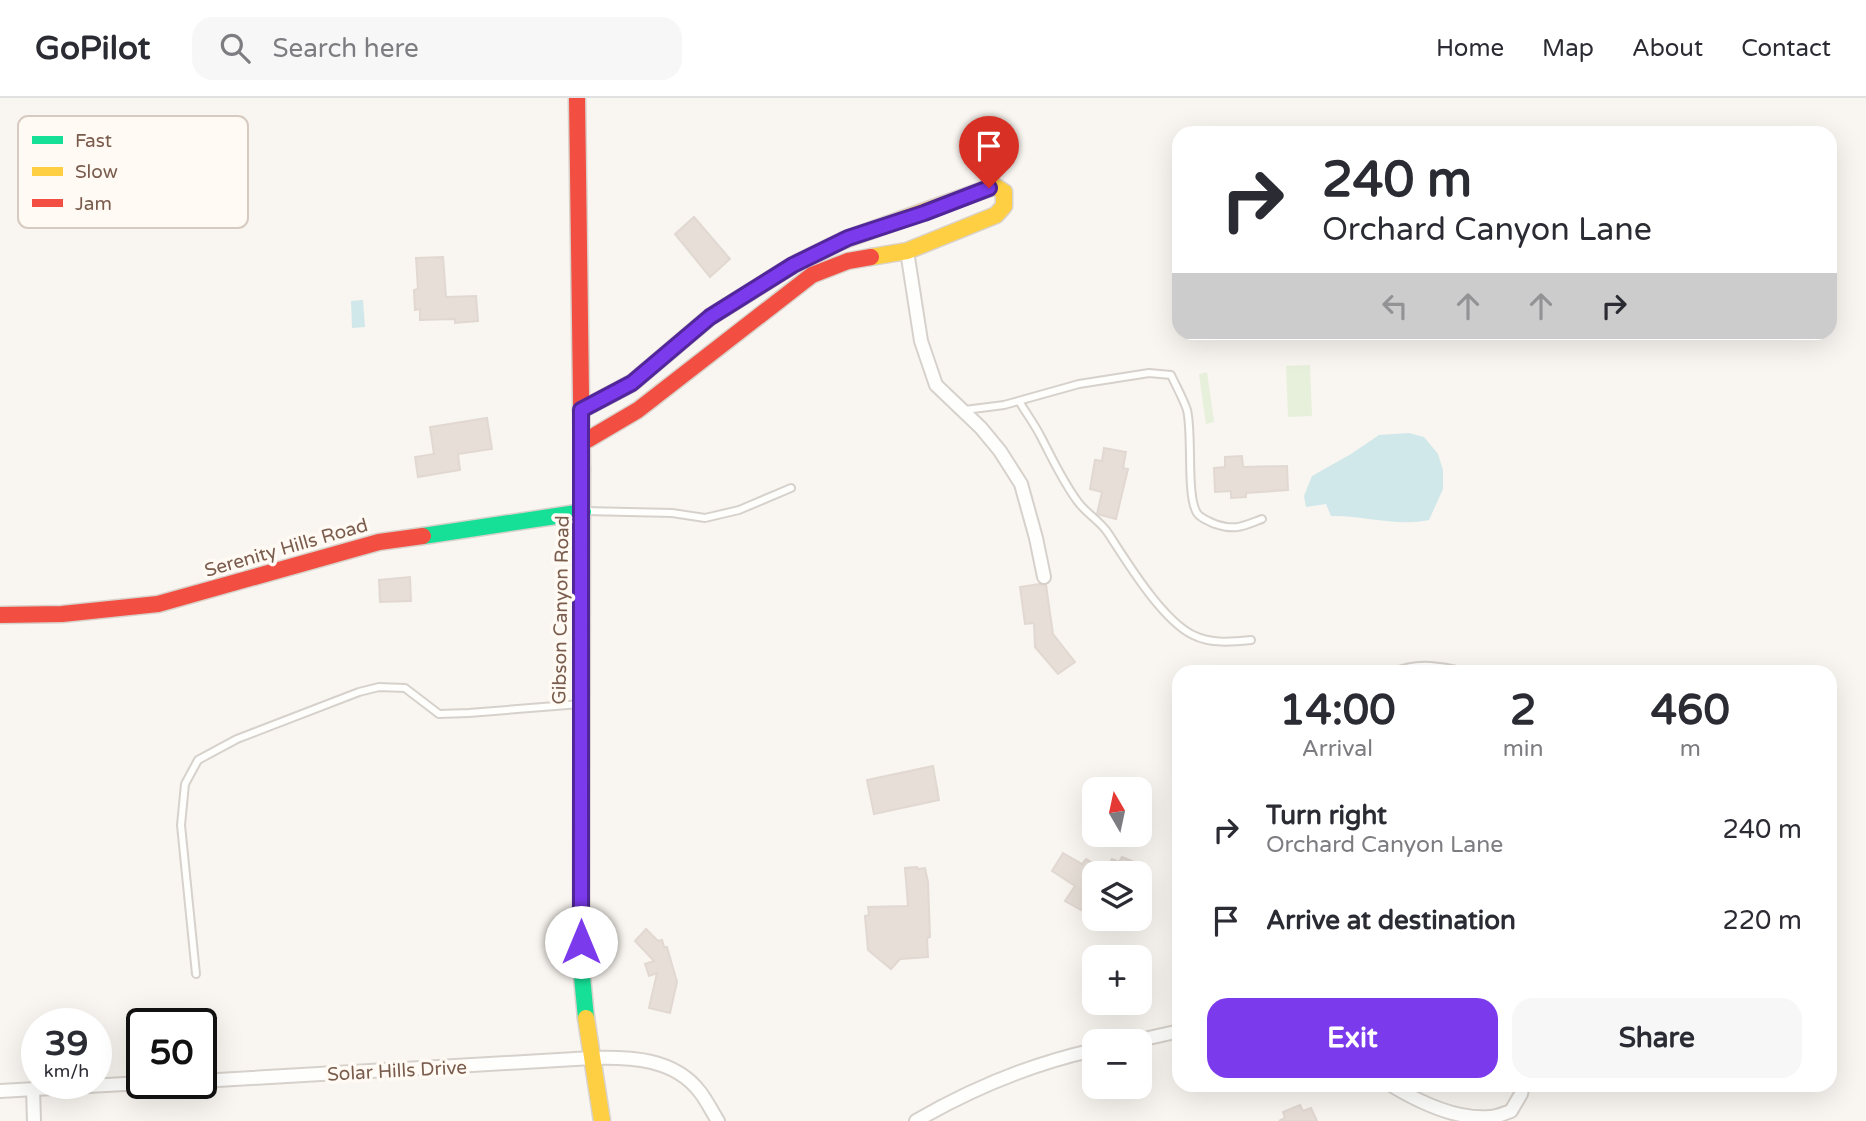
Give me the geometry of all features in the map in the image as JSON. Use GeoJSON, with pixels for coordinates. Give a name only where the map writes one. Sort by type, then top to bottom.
{"type":"FeatureCollection","features":[{"type":"Feature","properties":{"kind":"street","name":"Gibson Canyon Road"},"geometry":{"type":"LineString","coordinates":[[577,98],[583,512],[580,704],[582,966],[583,999],[602,1121]]}},
{"type":"Feature","properties":{"kind":"street"},"geometry":{"type":"LineString","coordinates":[[581,410],[632,383],[710,317],[793,265],[848,238],[989,188],[996,187],[1004,192],[1004,206],[996,215],[907,251],[848,261],[812,275],[638,410],[582,443]]}},
{"type":"Feature","properties":{"kind":"street"},"geometry":{"type":"LineString","coordinates":[[907,251],[921,341],[936,385],[981,428],[1021,484],[1044,577]]}},
{"type":"Feature","properties":{"kind":"street","name":"Serenity Hills Road"},"geometry":{"type":"LineString","coordinates":[[0,615],[62,614],[158,604],[379,542],[583,512]]}},
{"type":"Feature","properties":{"kind":"street"},"geometry":{"type":"LineString","coordinates":[[1152,1037],[1172,1033]]}},
{"type":"Feature","properties":{"kind":"street"},"geometry":{"type":"LineString","coordinates":[[916,1121],[944,1104],[989,1083],[1066,1056],[1082,1053]]}},
{"type":"Feature","properties":{"kind":"street","name":"Solar Hills Drive"},"geometry":{"type":"LineString","coordinates":[[217,1080],[592,1058],[632,1058],[662,1065],[688,1080],[699,1091],[718,1121]]}},
{"type":"Feature","properties":{"kind":"street"},"geometry":{"type":"LineString","coordinates":[[0,1091],[21,1089]]}},
{"type":"Feature","properties":{"kind":"street"},"geometry":{"type":"LineString","coordinates":[[1402,1092],[1440,1109],[1490,1117],[1511,1111],[1521,1092]]}},
{"type":"Feature","properties":{"kind":"street"},"geometry":{"type":"LineString","coordinates":[[33,1099],[34,1121]]}},
{"type":"Feature","properties":{"kind":"lane"},"geometry":{"type":"LineString","coordinates":[[963,411],[1019,401],[1079,384],[1149,373],[1171,375],[1187,411],[1192,457],[1191,490],[1193,505],[1198,515],[1207,521],[1236,529],[1262,519]]}},
{"type":"Feature","properties":{"kind":"lane"},"geometry":{"type":"LineString","coordinates":[[1019,401],[1041,437],[1058,473],[1080,505],[1099,521],[1133,572],[1179,625],[1203,640],[1251,640]]}},
{"type":"Feature","properties":{"kind":"lane"},"geometry":{"type":"LineString","coordinates":[[583,512],[672,513],[705,517],[739,510],[791,488]]}},
{"type":"Feature","properties":{"kind":"lane"},"geometry":{"type":"LineString","coordinates":[[196,974],[181,825],[185,784],[198,760],[237,739],[359,692],[379,687],[405,688],[439,714],[580,704]]}},
{"type":"Feature","properties":{"kind":"green space"},"geometry":{"type":"Polygon","coordinates":[[[1310,365],[1312,416],[1288,417],[1286,366],[1310,365]]]}},
{"type":"Feature","properties":{"kind":"green space"},"geometry":{"type":"Polygon","coordinates":[[[1207,372],[1214,422],[1206,424],[1199,374],[1207,372]]]}},
{"type":"Feature","properties":{"kind":"water"},"geometry":{"type":"Polygon","coordinates":[[[363,300],[365,327],[352,328],[351,301],[363,300]]]}},
{"type":"Feature","properties":{"kind":"water"},"geometry":{"type":"Polygon","coordinates":[[[1409,433],[1424,437],[1438,454],[1443,470],[1443,489],[1429,520],[1392,522],[1331,516],[1326,504],[1306,507],[1304,496],[1312,476],[1379,435],[1409,433]]]}},
{"type":"Feature","properties":{"kind":"building"},"geometry":{"type":"Polygon","coordinates":[[[694,217],[730,259],[710,277],[675,234],[694,217]]]}},
{"type":"Feature","properties":{"kind":"building"},"geometry":{"type":"Polygon","coordinates":[[[443,257],[446,297],[476,296],[478,321],[455,323],[455,319],[420,320],[420,309],[415,310],[414,290],[418,289],[416,258],[443,257]]]}},
{"type":"Feature","properties":{"kind":"building"},"geometry":{"type":"Polygon","coordinates":[[[487,418],[492,449],[458,454],[460,470],[418,477],[415,457],[434,454],[430,427],[487,418]]]}},
{"type":"Feature","properties":{"kind":"building"},"geometry":{"type":"Polygon","coordinates":[[[1104,448],[1126,452],[1123,468],[1128,469],[1116,519],[1097,514],[1102,492],[1090,489],[1095,460],[1102,461],[1104,448]]]}},
{"type":"Feature","properties":{"kind":"building"},"geometry":{"type":"Polygon","coordinates":[[[1242,456],[1243,467],[1287,466],[1288,490],[1246,493],[1246,497],[1231,498],[1231,491],[1215,492],[1214,468],[1225,467],[1225,457],[1242,456]]]}},
{"type":"Feature","properties":{"kind":"building"},"geometry":{"type":"Polygon","coordinates":[[[410,577],[411,601],[380,602],[379,580],[410,577]]]}},
{"type":"Feature","properties":{"kind":"building"},"geometry":{"type":"Polygon","coordinates":[[[1046,585],[1053,634],[1075,662],[1058,674],[1035,647],[1034,623],[1025,624],[1020,587],[1046,585]]]}},
{"type":"Feature","properties":{"kind":"building"},"geometry":{"type":"Polygon","coordinates":[[[933,766],[939,800],[874,814],[867,780],[933,766]]]}},
{"type":"Feature","properties":{"kind":"building"},"geometry":{"type":"Polygon","coordinates":[[[1063,853],[1082,864],[1081,910],[1065,901],[1075,886],[1052,871],[1063,853]]]}},
{"type":"Feature","properties":{"kind":"building"},"geometry":{"type":"Polygon","coordinates":[[[905,868],[925,868],[928,882],[928,957],[900,959],[891,969],[868,950],[865,916],[869,915],[868,907],[908,906],[905,868]]]}},
{"type":"Feature","properties":{"kind":"building"},"geometry":{"type":"Polygon","coordinates":[[[646,929],[667,947],[677,982],[670,1013],[649,1008],[657,973],[649,976],[645,964],[654,961],[635,941],[646,929]]]}},
{"type":"Feature","properties":{"kind":"building"},"geometry":{"type":"Polygon","coordinates":[[[1300,1105],[1303,1111],[1311,1108],[1317,1121],[1279,1121],[1285,1118],[1283,1112],[1300,1105]]]}},
{"type":"Feature","properties":{"kind":"traffic: fast"},"geometry":{"type":"LineString","coordinates":[[581,410],[632,383],[710,317],[793,265],[844,240]]}},
{"type":"Feature","properties":{"kind":"traffic: fast"},"geometry":{"type":"LineString","coordinates":[[582,469],[581,966],[586,1018]]}},
{"type":"Feature","properties":{"kind":"traffic: fast"},"geometry":{"type":"LineString","coordinates":[[423,536],[583,512]]}},
{"type":"Feature","properties":{"kind":"traffic: slow"},"geometry":{"type":"LineString","coordinates":[[844,240],[989,188],[996,187],[1004,192],[1004,206],[996,215],[907,251],[871,257]]}},
{"type":"Feature","properties":{"kind":"traffic: slow"},"geometry":{"type":"LineString","coordinates":[[586,1018],[602,1121]]}},
{"type":"Feature","properties":{"kind":"traffic: jam"},"geometry":{"type":"LineString","coordinates":[[577,98],[582,469]]}},
{"type":"Feature","properties":{"kind":"traffic: jam"},"geometry":{"type":"LineString","coordinates":[[582,443],[638,410],[812,275],[848,261],[871,257]]}},
{"type":"Feature","properties":{"kind":"traffic: jam"},"geometry":{"type":"LineString","coordinates":[[0,615],[62,614],[158,604],[379,542],[423,536]]}},
{"type":"Feature","properties":{"kind":"route"},"geometry":{"type":"LineString","coordinates":[[581,942],[581,410],[632,383],[710,317],[793,265],[848,238],[989,188]]}}]}
